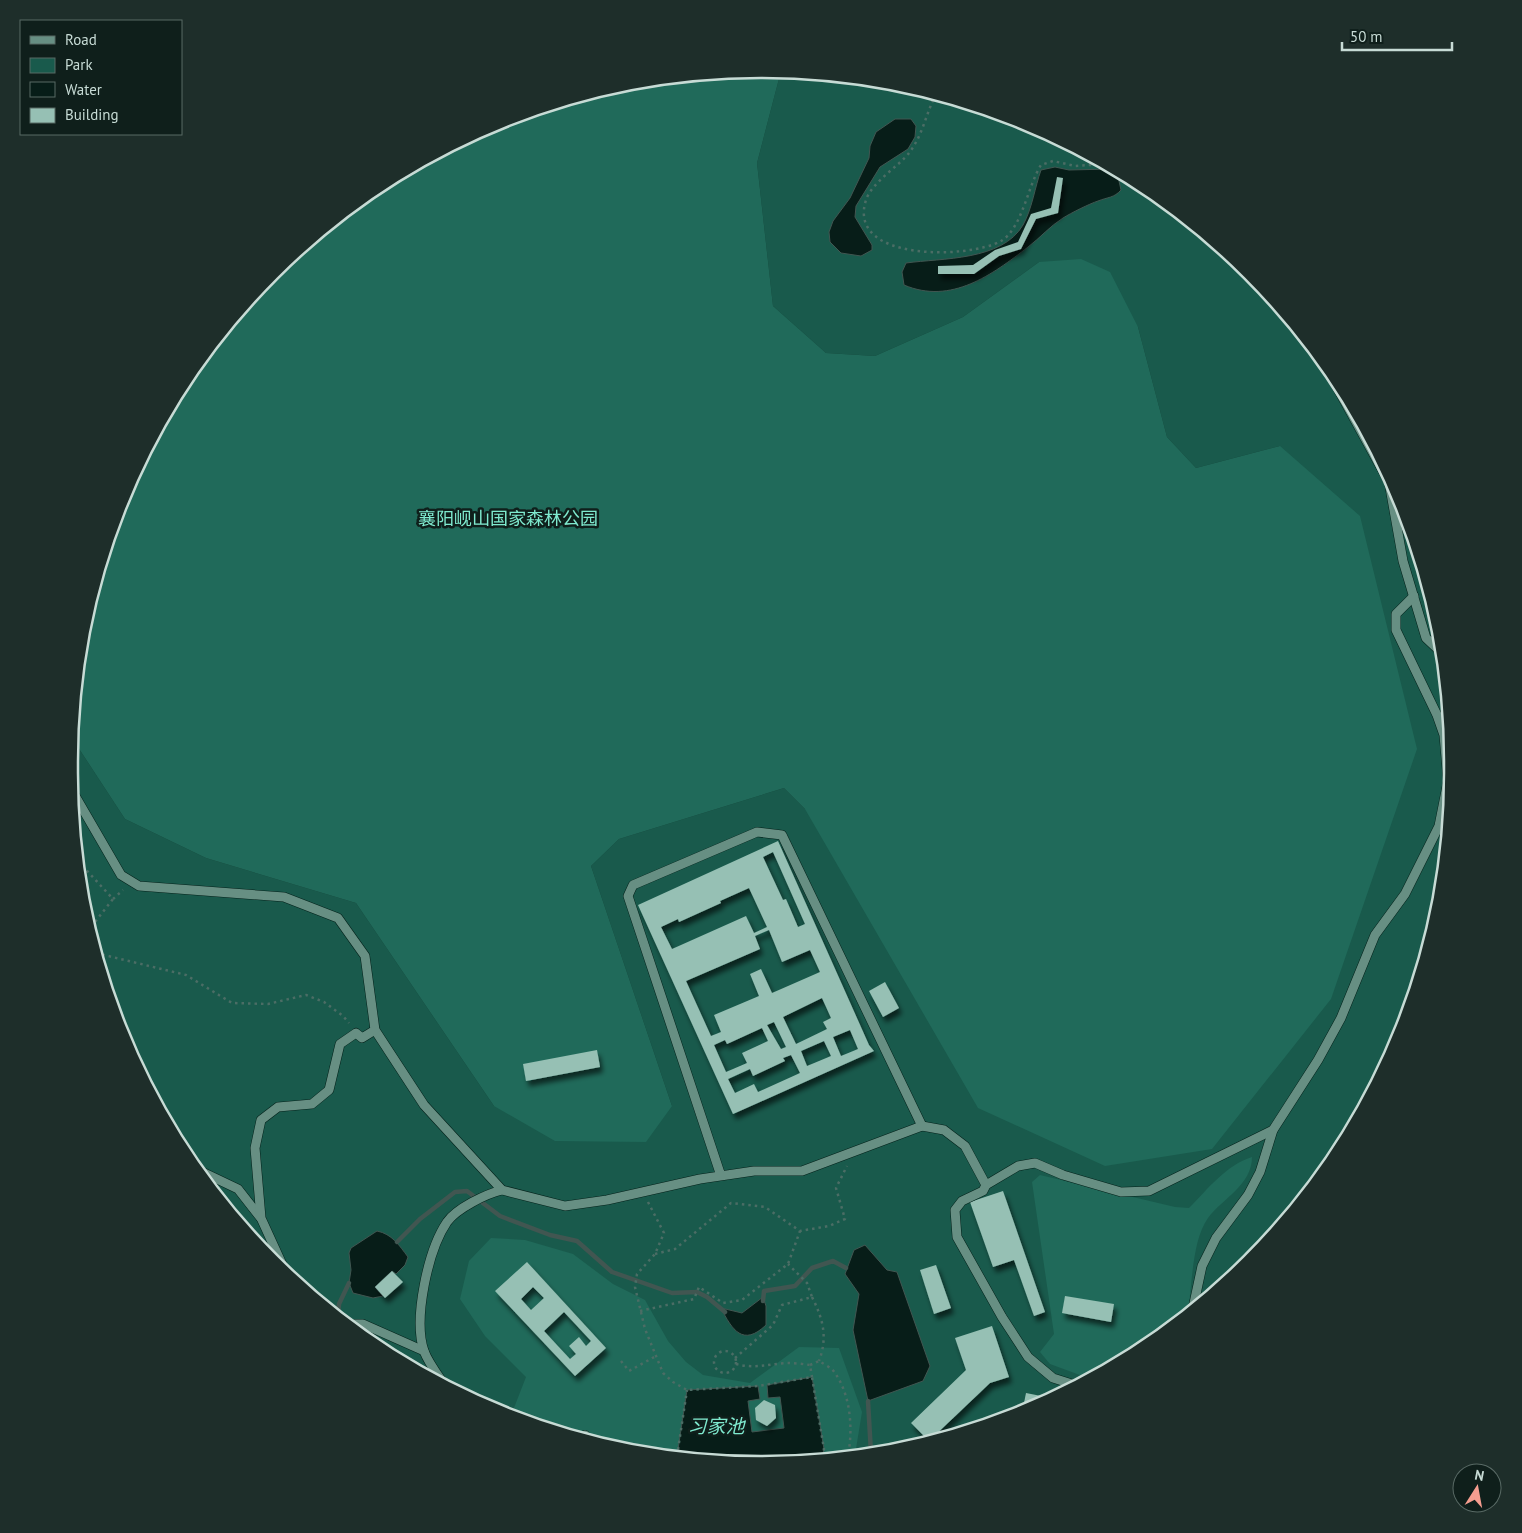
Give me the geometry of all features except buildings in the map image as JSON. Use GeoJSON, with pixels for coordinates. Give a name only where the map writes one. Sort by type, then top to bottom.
{"type":"FeatureCollection","features":[{"type":"Feature","properties":{"kind":"street"},"geometry":{"type":"LineString","coordinates":[[1392,499],[1403,561],[1426,638],[1434,646]]}},
{"type":"Feature","properties":{"kind":"street"},"geometry":{"type":"LineString","coordinates":[[1414,596],[1396,614],[1396,630],[1437,715],[1443,734]]}},
{"type":"Feature","properties":{"kind":"street"},"geometry":{"type":"LineString","coordinates":[[79,802],[121,875],[139,886],[284,897],[338,918],[365,956],[375,1030],[424,1105],[502,1190]]}},
{"type":"Feature","properties":{"kind":"street"},"geometry":{"type":"LineString","coordinates":[[1195,1300],[1202,1266],[1216,1238],[1248,1195],[1260,1172],[1273,1130],[1318,1060],[1342,1018],[1375,935],[1405,894],[1439,826],[1443,805]]}},
{"type":"Feature","properties":{"kind":"street"},"geometry":{"type":"LineString","coordinates":[[721,1176],[628,896],[633,885],[757,832],[782,835],[922,1126]]}},
{"type":"Feature","properties":{"kind":"street"},"geometry":{"type":"LineString","coordinates":[[261,1218],[255,1148],[262,1120],[278,1107],[312,1104],[329,1090],[340,1044],[356,1033],[362,1038],[375,1030]]}},
{"type":"Feature","properties":{"kind":"street"},"geometry":{"type":"LineString","coordinates":[[438,1374],[424,1351],[420,1305],[428,1270],[436,1246],[448,1221],[483,1195],[502,1190],[565,1206],[754,1171],[802,1171],[922,1126],[944,1130],[965,1146],[986,1185]]}},
{"type":"Feature","properties":{"kind":"street"},"geometry":{"type":"LineString","coordinates":[[1067,1383],[1053,1378],[1028,1357],[1002,1317],[957,1237],[955,1210],[962,1201],[984,1191],[986,1185],[1018,1166],[1035,1163],[1062,1175],[1122,1192],[1149,1191],[1273,1130]]}},
{"type":"Feature","properties":{"kind":"street"},"geometry":{"type":"LineString","coordinates":[[210,1176],[238,1189],[261,1218],[278,1255]]}},
{"type":"Feature","properties":{"kind":"street"},"geometry":{"type":"LineString","coordinates":[[359,1324],[363,1324],[424,1351]]}},
{"type":"Feature","properties":{"kind":"path"},"geometry":{"type":"LineString","coordinates":[[933,100],[914,146],[887,173],[866,199],[864,217],[874,237],[894,247],[949,253],[987,246],[1002,240],[1017,223],[1033,177],[1041,165],[1053,161],[1076,166],[1095,165]]}},
{"type":"Feature","properties":{"kind":"path"},"geometry":{"type":"LineString","coordinates":[[84,868],[113,899],[95,922]]}},
{"type":"Feature","properties":{"kind":"path"},"geometry":{"type":"LineString","coordinates":[[103,955],[186,975],[232,1003],[268,1004],[306,995],[324,1002],[343,1016],[356,1033]]}},
{"type":"Feature","properties":{"kind":"path"},"geometry":{"type":"LineString","coordinates":[[655,1254],[675,1249],[731,1203],[765,1207],[800,1231],[829,1226],[845,1219],[836,1188],[847,1168],[847,1154]]}},
{"type":"Feature","properties":{"kind":"path"},"geometry":{"type":"LineString","coordinates":[[641,1192],[652,1206],[664,1233],[655,1254],[637,1274],[635,1287],[644,1329],[663,1373],[673,1382],[687,1390],[758,1386],[812,1377]]}},
{"type":"Feature","properties":{"kind":"path"},"geometry":{"type":"LineString","coordinates":[[640,1310],[694,1298],[699,1287],[723,1303],[742,1300],[788,1264],[800,1231]]}},
{"type":"Feature","properties":{"kind":"path"},"geometry":{"type":"LineString","coordinates":[[788,1264],[807,1283],[823,1321],[825,1338],[819,1361]]}},
{"type":"Feature","properties":{"kind":"path"},"geometry":{"type":"LineString","coordinates":[[735,1358],[773,1325],[782,1304],[812,1297]]}},
{"type":"Feature","properties":{"kind":"path"},"geometry":{"type":"LineString","coordinates":[[721,1352],[728,1352],[735,1358],[736,1364],[732,1370],[726,1373],[719,1370],[715,1364],[716,1357],[721,1352]]}},
{"type":"Feature","properties":{"kind":"path"},"geometry":{"type":"LineString","coordinates":[[620,1360],[629,1371],[656,1356]]}},
{"type":"Feature","properties":{"kind":"path"},"geometry":{"type":"LineString","coordinates":[[736,1364],[746,1367],[767,1367],[787,1363],[810,1365],[819,1361]]}},
{"type":"Feature","properties":{"kind":"path"},"geometry":{"type":"LineString","coordinates":[[819,1361],[834,1371],[846,1396],[851,1427],[849,1450]]}},
{"type":"Feature","properties":{"kind":"path"},"geometry":{"type":"LineString","coordinates":[[810,1365],[823,1452]]}},
{"type":"Feature","properties":{"kind":"path"},"geometry":{"type":"LineString","coordinates":[[679,1451],[687,1390]]}},
{"type":"Feature","properties":{"kind":"green space","name":"习家池"},"geometry":{"type":"Polygon","coordinates":[[[779,78],[850,83],[894,91],[938,101],[981,114],[1063,148],[1103,169],[1141,193],[1212,247],[1275,310],[1303,345],[1353,419],[1374,459],[1408,541],[1421,584],[1439,672],[1443,716],[1444,761],[1443,817],[1439,861],[1431,905],[1421,949],[1408,992],[1392,1034],[1353,1114],[1329,1152],[1275,1223],[1244,1255],[1212,1286],[1141,1340],[1103,1364],[1023,1403],[981,1419],[938,1432],[894,1442],[850,1450],[761,1456],[672,1450],[628,1442],[584,1432],[541,1419],[499,1403],[419,1364],[381,1340],[310,1286],[278,1255],[247,1223],[193,1152],[169,1114],[130,1034],[114,992],[101,949],[91,905],[83,861],[79,817],[78,772],[78,748],[125,819],[206,858],[356,903],[494,1106],[672,1106],[591,866],[619,839],[784,788],[805,809],[1280,446],[1196,468],[1167,437],[1138,327],[1039,262],[963,317],[875,356],[826,353],[773,306],[757,163],[779,78]]]}},
{"type":"Feature","properties":{"kind":"green space","name":"襄阳岘山国家森林公园"},"geometry":{"type":"Polygon","coordinates":[[[779,78],[757,163],[773,306],[826,353],[875,356],[963,317],[1039,262],[1081,259],[1110,272],[1138,327],[1167,437],[1196,468],[1280,446],[1360,516],[1417,749],[1331,999],[1212,1149],[1105,1166],[978,1108],[805,809],[784,788],[619,839],[591,866],[672,1106],[646,1142],[555,1141],[494,1106],[356,903],[206,858],[125,819],[78,748],[83,672],[91,628],[101,584],[114,541],[148,459],[169,419],[219,345],[247,310],[310,247],[381,193],[419,169],[459,148],[541,114],[584,101],[628,91],[672,83],[716,79],[779,78]]]}},
{"type":"Feature","properties":{"kind":"green space"},"geometry":{"type":"Polygon","coordinates":[[[1252,1157],[1251,1167],[1247,1176],[1236,1190],[1214,1211],[1203,1227],[1196,1251],[1189,1304],[1141,1340],[1081,1375],[1050,1364],[1040,1352],[1054,1334],[1032,1182],[1040,1175],[1175,1207],[1189,1208],[1226,1172],[1252,1157]]]}},
{"type":"Feature","properties":{"kind":"green space"},"geometry":{"type":"Polygon","coordinates":[[[491,1238],[525,1240],[573,1254],[613,1284],[645,1300],[668,1341],[686,1362],[703,1375],[750,1383],[799,1347],[839,1348],[862,1412],[856,1449],[761,1456],[672,1450],[584,1432],[514,1409],[526,1377],[485,1336],[460,1299],[469,1261],[491,1238]]]}},
{"type":"Feature","properties":{"kind":"water"},"geometry":{"type":"Polygon","coordinates":[[[895,119],[911,119],[916,126],[915,137],[908,149],[880,167],[856,206],[855,217],[872,245],[872,250],[861,256],[841,253],[830,242],[829,232],[833,221],[850,198],[869,158],[870,146],[876,132],[895,119]]]}},
{"type":"Feature","properties":{"kind":"water"},"geometry":{"type":"Polygon","coordinates":[[[1055,167],[1069,170],[1103,169],[1119,179],[1121,190],[1113,196],[1090,204],[1063,218],[1000,268],[970,284],[938,291],[921,290],[904,285],[902,272],[906,263],[970,256],[986,252],[1013,237],[1026,219],[1041,170],[1055,167]]]}},
{"type":"Feature","properties":{"kind":"water"},"geometry":{"type":"Polygon","coordinates":[[[377,1231],[391,1237],[408,1257],[405,1265],[396,1274],[392,1271],[375,1287],[383,1296],[373,1298],[353,1293],[349,1283],[351,1270],[349,1253],[351,1248],[377,1231]]]}},
{"type":"Feature","properties":{"kind":"water"},"geometry":{"type":"Polygon","coordinates":[[[865,1245],[887,1270],[897,1272],[930,1366],[923,1381],[868,1401],[853,1330],[859,1294],[845,1274],[854,1250],[865,1245]]]}},
{"type":"Feature","properties":{"kind":"water"},"geometry":{"type":"Polygon","coordinates":[[[763,1297],[766,1306],[766,1325],[751,1335],[739,1333],[734,1329],[721,1308],[742,1313],[763,1297]]]}},
{"type":"Feature","properties":{"kind":"water","name":"习家池"},"geometry":{"type":"Polygon","coordinates":[[[812,1377],[823,1452],[761,1456],[678,1451],[687,1390],[758,1386],[760,1399],[748,1401],[752,1432],[784,1428],[780,1397],[768,1398],[767,1385],[812,1377]]]}},
{"type":"Feature","properties":{"kind":"waterway"},"geometry":{"type":"LineString","coordinates":[[397,1242],[420,1219],[455,1192],[467,1191],[500,1216],[550,1235],[577,1241],[612,1272],[672,1293],[697,1292],[707,1297],[725,1312]]}},
{"type":"Feature","properties":{"kind":"waterway"},"geometry":{"type":"LineString","coordinates":[[763,1301],[764,1291],[795,1286],[812,1268],[833,1261],[846,1268]]}},
{"type":"Feature","properties":{"kind":"waterway"},"geometry":{"type":"LineString","coordinates":[[339,1309],[349,1283]]}},
{"type":"Feature","properties":{"kind":"waterway"},"geometry":{"type":"LineString","coordinates":[[868,1401],[871,1446]]}}]}
